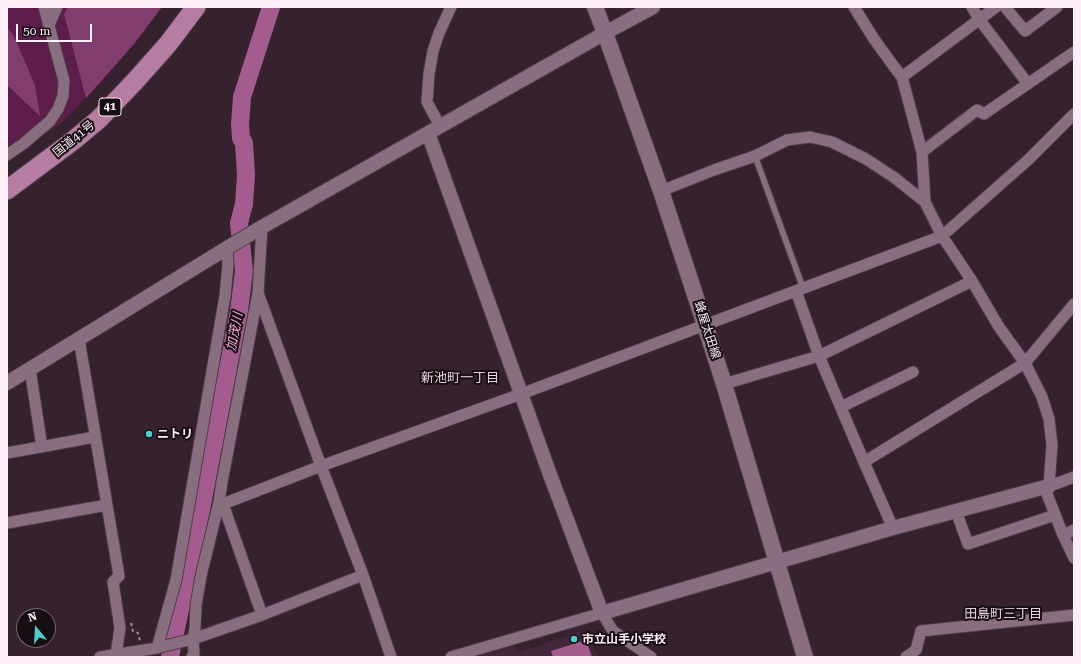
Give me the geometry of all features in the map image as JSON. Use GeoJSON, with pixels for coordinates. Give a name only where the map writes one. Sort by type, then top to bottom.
{"type":"FeatureCollection","features":[{"type":"Feature","properties":{"kind":"highway","name":"国道41号"},"geometry":{"type":"LineString","coordinates":[[7,190],[74,140],[99,119],[168,44],[196,7]]}},
{"type":"Feature","properties":{"kind":"highway","name":"国道41号"},"geometry":{"type":"LineString","coordinates":[[7,178],[58,144],[94,112],[133,74],[164,39],[184,10]]}},
{"type":"Feature","properties":{"kind":"main road","name":"蜂屋太田線"},"geometry":{"type":"LineString","coordinates":[[595,7],[661,191],[705,325],[778,562],[805,657]]}},
{"type":"Feature","properties":{"kind":"street"},"geometry":{"type":"LineString","coordinates":[[7,155],[23,144],[50,121],[58,109],[63,96],[64,81],[44,7]]}},
{"type":"Feature","properties":{"kind":"street"},"geometry":{"type":"LineString","coordinates":[[48,25],[57,7]]}},
{"type":"Feature","properties":{"kind":"street"},"geometry":{"type":"LineString","coordinates":[[451,7],[439,33],[433,51],[429,74],[428,102],[434,129],[549,472],[602,614],[613,632],[651,657]]}},
{"type":"Feature","properties":{"kind":"street"},"geometry":{"type":"LineString","coordinates":[[7,383],[262,227],[605,32],[653,7]]}},
{"type":"Feature","properties":{"kind":"street"},"geometry":{"type":"LineString","coordinates":[[854,7],[874,39],[902,77],[922,152],[925,202],[942,236],[972,281],[999,327],[1025,363],[1042,397],[1049,419],[1052,445],[1047,494],[1074,558]]}},
{"type":"Feature","properties":{"kind":"street"},"geometry":{"type":"LineString","coordinates":[[972,7],[979,19],[1028,84]]}},
{"type":"Feature","properties":{"kind":"street"},"geometry":{"type":"LineString","coordinates":[[902,77],[996,7]]}},
{"type":"Feature","properties":{"kind":"street"},"geometry":{"type":"LineString","coordinates":[[1005,7],[1025,31],[1057,7]]}},
{"type":"Feature","properties":{"kind":"street"},"geometry":{"type":"LineString","coordinates":[[922,152],[977,110],[984,114],[1074,52]]}},
{"type":"Feature","properties":{"kind":"street"},"geometry":{"type":"LineString","coordinates":[[221,503],[522,394],[942,236],[1028,160],[1074,114]]}},
{"type":"Feature","properties":{"kind":"street"},"geometry":{"type":"LineString","coordinates":[[661,191],[755,156],[787,140],[810,137],[832,142],[866,159],[895,178],[925,202]]}},
{"type":"Feature","properties":{"kind":"street"},"geometry":{"type":"LineString","coordinates":[[192,657],[194,654],[193,639],[196,605],[201,576],[221,503],[223,474],[258,293],[262,227]]}},
{"type":"Feature","properties":{"kind":"street"},"geometry":{"type":"LineString","coordinates":[[157,648],[178,572],[225,296],[228,265],[227,248]]}},
{"type":"Feature","properties":{"kind":"street"},"geometry":{"type":"LineString","coordinates":[[724,384],[819,356],[972,281]]}},
{"type":"Feature","properties":{"kind":"street"},"geometry":{"type":"LineString","coordinates":[[800,289],[819,356],[893,528]]}},
{"type":"Feature","properties":{"kind":"street"},"geometry":{"type":"LineString","coordinates":[[258,293],[392,657]]}},
{"type":"Feature","properties":{"kind":"street"},"geometry":{"type":"LineString","coordinates":[[864,462],[1025,363],[1074,304]]}},
{"type":"Feature","properties":{"kind":"street"},"geometry":{"type":"LineString","coordinates":[[79,339],[119,576],[113,582],[120,628],[116,654]]}},
{"type":"Feature","properties":{"kind":"street"},"geometry":{"type":"LineString","coordinates":[[30,369],[42,447]]}},
{"type":"Feature","properties":{"kind":"street"},"geometry":{"type":"LineString","coordinates":[[841,407],[913,372]]}},
{"type":"Feature","properties":{"kind":"street"},"geometry":{"type":"LineString","coordinates":[[7,453],[95,437]]}},
{"type":"Feature","properties":{"kind":"street"},"geometry":{"type":"LineString","coordinates":[[451,657],[893,528],[1050,486],[1074,477]]}},
{"type":"Feature","properties":{"kind":"street"},"geometry":{"type":"LineString","coordinates":[[221,503],[262,615]]}},
{"type":"Feature","properties":{"kind":"street"},"geometry":{"type":"LineString","coordinates":[[7,522],[107,505]]}},
{"type":"Feature","properties":{"kind":"street"},"geometry":{"type":"LineString","coordinates":[[956,511],[968,544],[1055,514]]}},
{"type":"Feature","properties":{"kind":"street"},"geometry":{"type":"LineString","coordinates":[[1063,534],[1074,530]]}},
{"type":"Feature","properties":{"kind":"street"},"geometry":{"type":"LineString","coordinates":[[100,657],[157,648],[193,639],[262,615],[363,576]]}},
{"type":"Feature","properties":{"kind":"street"},"geometry":{"type":"LineString","coordinates":[[906,657],[916,650],[921,631],[1074,615]]}},
{"type":"Feature","properties":{"kind":"lane"},"geometry":{"type":"LineString","coordinates":[[755,156],[800,289]]}},
{"type":"Feature","properties":{"kind":"shaded area"},"geometry":{"type":"Polygon","coordinates":[[[7,7],[162,7],[134,44],[103,80],[61,123],[7,161],[7,7]]]}},
{"type":"Feature","properties":{"kind":"shaded area"},"geometry":{"type":"Polygon","coordinates":[[[68,7],[162,7],[134,44],[86,98],[64,14],[68,7]]]}},
{"type":"Feature","properties":{"kind":"shaded area"},"geometry":{"type":"Polygon","coordinates":[[[7,27],[14,36],[35,85],[40,116],[7,85],[7,27]]]}},
{"type":"Feature","properties":{"kind":"shaded area","name":"市立山手小学校"},"geometry":{"type":"Polygon","coordinates":[[[581,631],[587,632],[598,657],[475,657],[514,646],[517,653],[581,631]]]}},
{"type":"Feature","properties":{"kind":"shaded area"},"geometry":{"type":"Polygon","coordinates":[[[586,640],[592,657],[553,657],[551,651],[586,640]]]}},
{"type":"Feature","properties":{"kind":"waterway","name":"加茂川"},"geometry":{"type":"LineString","coordinates":[[170,657],[201,510],[239,311],[244,271],[239,223],[244,204],[246,175],[244,143],[241,138],[240,125],[242,97],[271,7]]}},
{"type":"Feature","properties":{"kind":"place","name":"ニトリ"},"geometry":{"type":"Point","coordinates":[149,434]}},
{"type":"Feature","properties":{"kind":"place","name":"市立山手小学校"},"geometry":{"type":"Point","coordinates":[574,639]}},
{"type":"Feature","properties":{"kind":"district","name":"新池町一丁目"},"geometry":{"type":"Point","coordinates":[460,378]}},
{"type":"Feature","properties":{"kind":"district","name":"田島町三丁目"},"geometry":{"type":"Point","coordinates":[1003,614]}}]}
